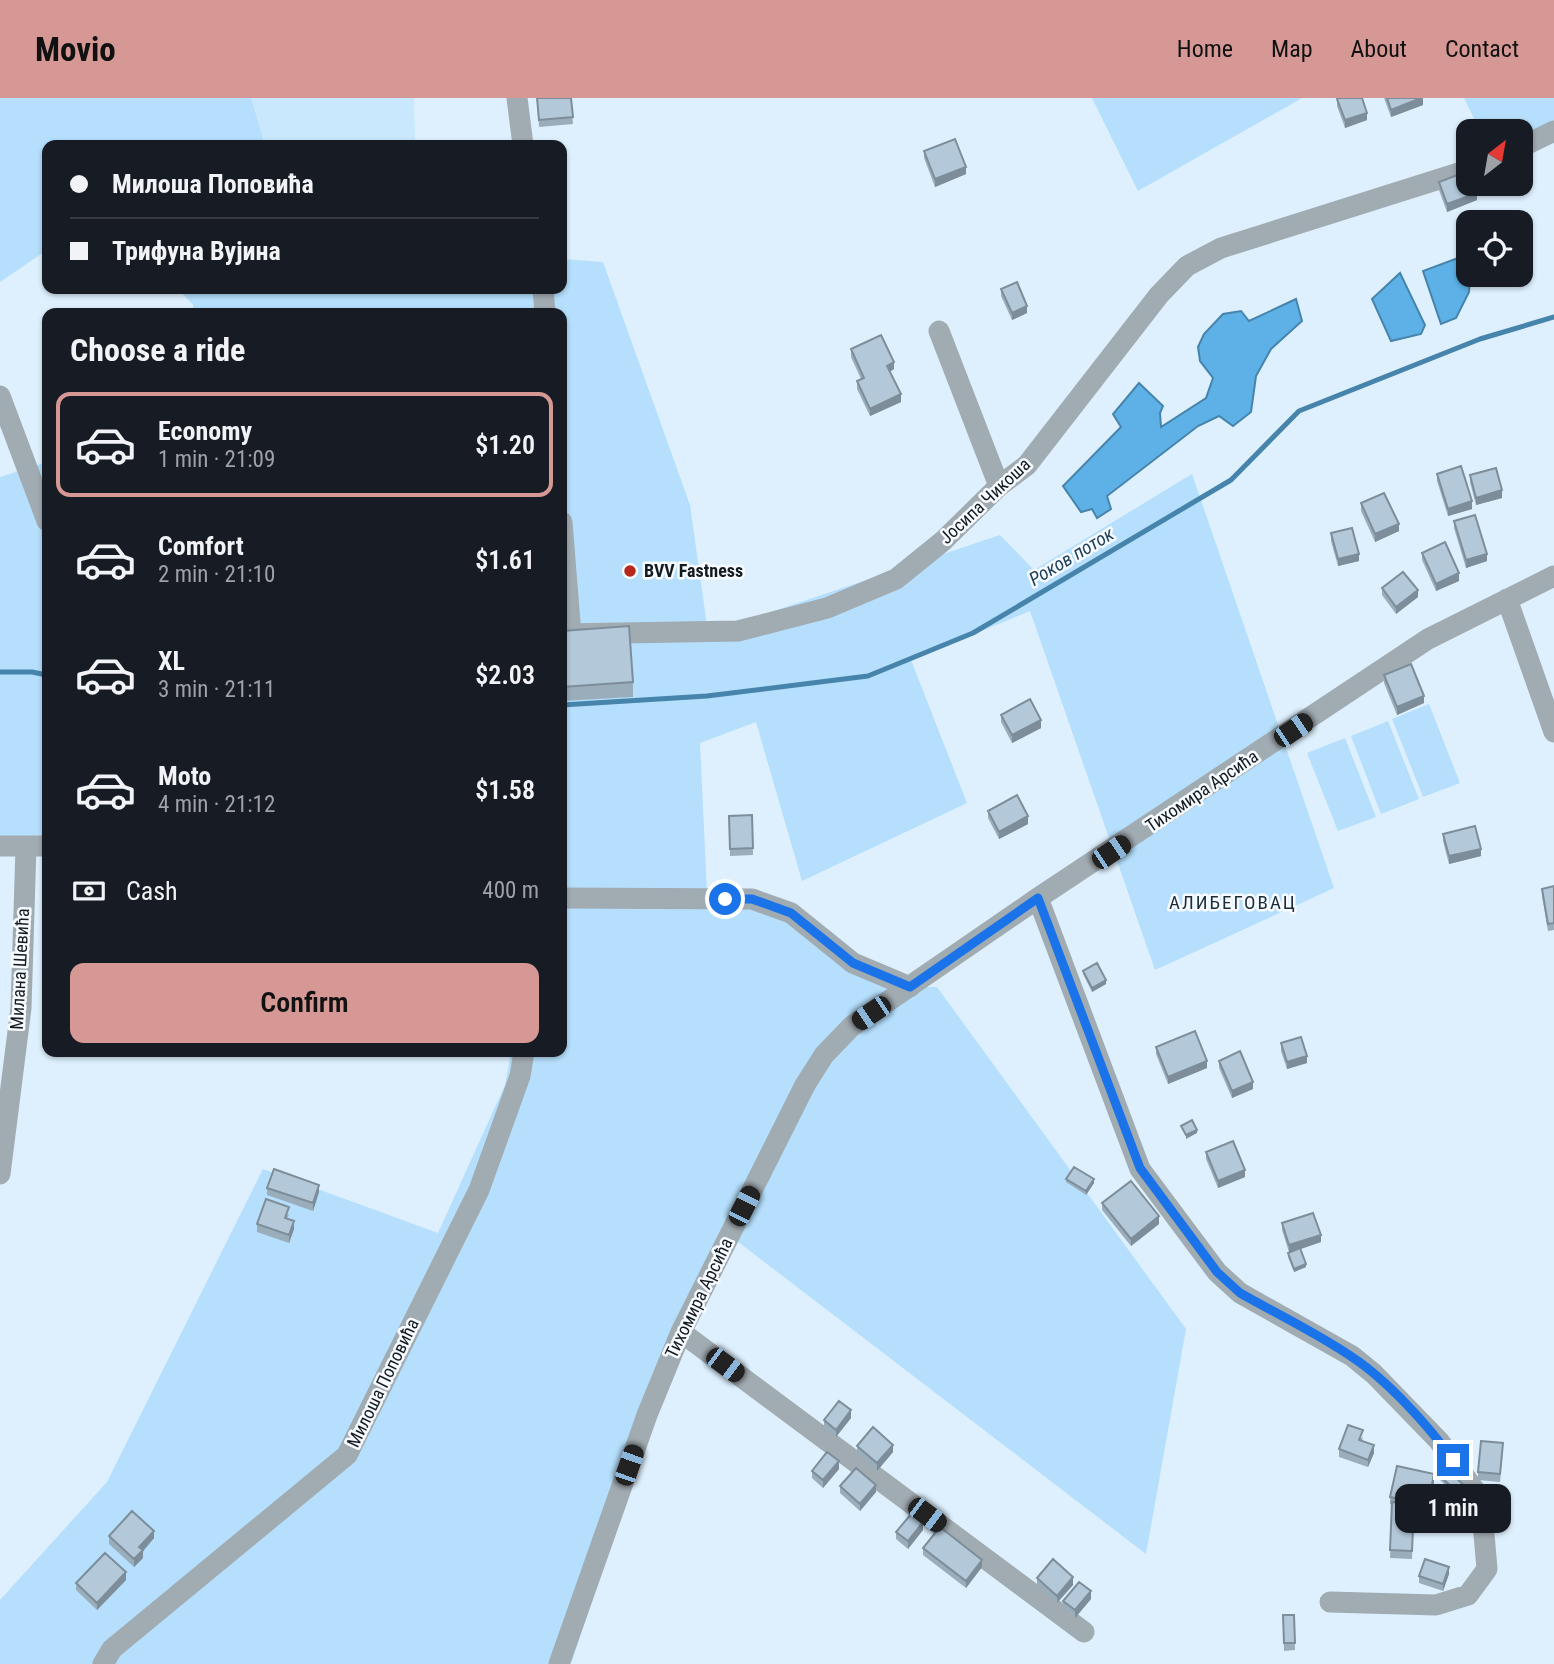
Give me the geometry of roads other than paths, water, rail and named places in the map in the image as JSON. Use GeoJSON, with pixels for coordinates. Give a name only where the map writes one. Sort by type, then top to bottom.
{"type":"FeatureCollection","features":[{"type":"Feature","properties":{"kind":"street"},"geometry":{"type":"LineString","coordinates":[[517,98],[522,140]]}},
{"type":"Feature","properties":{"kind":"street"},"geometry":{"type":"LineString","coordinates":[[1533,142],[1554,131]]}},
{"type":"Feature","properties":{"kind":"street","name":"Јосипа Чикоша"},"geometry":{"type":"LineString","coordinates":[[567,635],[738,631],[827,608],[896,579],[943,541],[999,486],[1027,464],[1159,295],[1186,267],[1221,248],[1456,174]]}},
{"type":"Feature","properties":{"kind":"street"},"geometry":{"type":"LineString","coordinates":[[939,331],[999,486]]}},
{"type":"Feature","properties":{"kind":"street"},"geometry":{"type":"LineString","coordinates":[[0,396],[42,508]]}},
{"type":"Feature","properties":{"kind":"street","name":"Тихомира Арсића"},"geometry":{"type":"LineString","coordinates":[[559,1664],[646,1415],[681,1332],[805,1086],[824,1055],[852,1026],[1038,898],[1428,639],[1554,576]]}},
{"type":"Feature","properties":{"kind":"street"},"geometry":{"type":"LineString","coordinates":[[1507,599],[1554,732]]}},
{"type":"Feature","properties":{"kind":"street"},"geometry":{"type":"LineString","coordinates":[[0,846],[42,846]]}},
{"type":"Feature","properties":{"kind":"street","name":"Милана Шевића"},"geometry":{"type":"LineString","coordinates":[[0,1174],[21,1008],[26,847]]}},
{"type":"Feature","properties":{"kind":"street"},"geometry":{"type":"LineString","coordinates":[[567,898],[752,899],[791,913],[853,963],[910,987]]}},
{"type":"Feature","properties":{"kind":"street"},"geometry":{"type":"LineString","coordinates":[[1038,898],[1140,1168],[1217,1272],[1240,1293],[1352,1356],[1374,1374],[1439,1441],[1481,1499],[1488,1569],[1468,1595],[1436,1605],[1330,1602]]}},
{"type":"Feature","properties":{"kind":"street","name":"Милоша Поповића"},"geometry":{"type":"LineString","coordinates":[[103,1664],[112,1649],[347,1455],[479,1190],[520,1076],[523,1057]]}},
{"type":"Feature","properties":{"kind":"street"},"geometry":{"type":"LineString","coordinates":[[681,1332],[1084,1632]]}},
{"type":"Feature","properties":{"kind":"water"},"geometry":{"type":"Polygon","coordinates":[[[1456,259],[1456,287],[1469,287],[1456,318],[1441,324],[1423,271],[1456,259]]]}},
{"type":"Feature","properties":{"kind":"water"},"geometry":{"type":"Polygon","coordinates":[[[1400,273],[1425,325],[1421,334],[1391,341],[1372,299],[1400,273]]]}},
{"type":"Feature","properties":{"kind":"water"},"geometry":{"type":"Polygon","coordinates":[[[1296,299],[1302,321],[1271,349],[1256,376],[1251,412],[1233,426],[1219,416],[1198,426],[1107,496],[1111,509],[1097,518],[1092,509],[1081,512],[1063,486],[1121,427],[1113,414],[1139,383],[1163,406],[1160,413],[1161,427],[1206,398],[1213,378],[1200,361],[1198,347],[1204,334],[1223,314],[1241,311],[1249,321],[1296,299]]]}},
{"type":"Feature","properties":{"kind":"waterway","name":"Роков поток"},"geometry":{"type":"LineString","coordinates":[[567,705],[707,696],[868,676],[973,633],[1231,480],[1299,411],[1480,339],[1554,317]]}},
{"type":"Feature","properties":{"kind":"waterway","name":"Роков поток"},"geometry":{"type":"LineString","coordinates":[[0,672],[42,674]]}},
{"type":"Feature","properties":{"kind":"place","name":"BVV Fastness"},"geometry":{"type":"Point","coordinates":[630,571]}},
{"type":"Feature","properties":{"kind":"district","name":"АЛИБЕГОВАЦ"},"geometry":{"type":"Point","coordinates":[1233,902]}}]}
